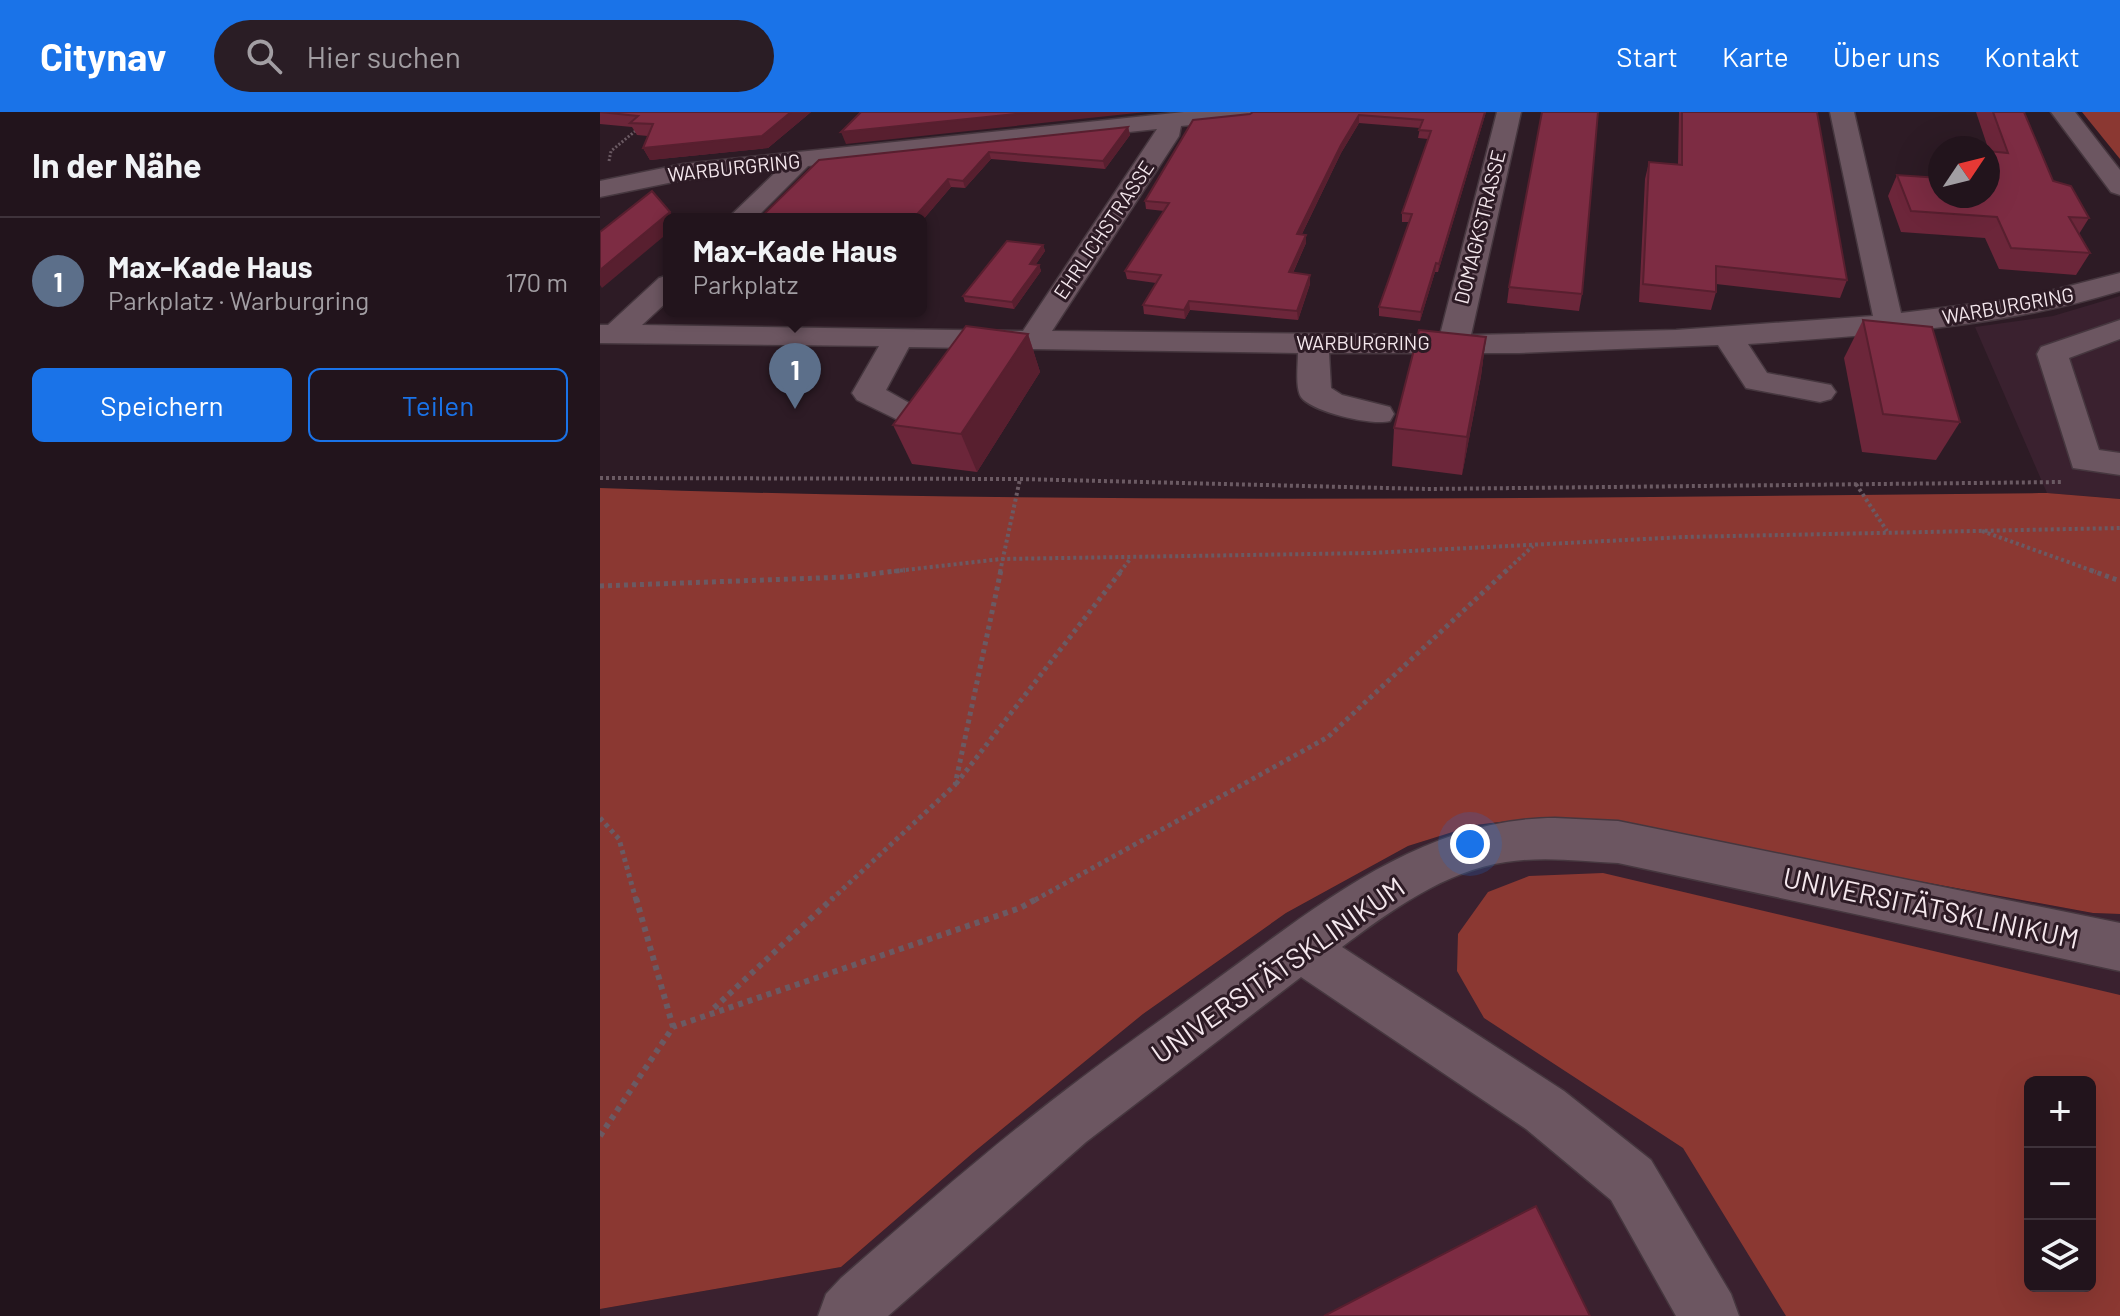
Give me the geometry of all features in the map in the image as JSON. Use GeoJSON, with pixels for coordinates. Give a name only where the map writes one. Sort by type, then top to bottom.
{"type":"FeatureCollection","features":[{"type":"Feature","properties":{"kind":"street","name":"WARBURGRING"},"geometry":{"type":"LineString","coordinates":[[601,188],[683,172],[1250,112]]}},
{"type":"Feature","properties":{"kind":"street","name":"DOMAGKSTRASSE"},"geometry":{"type":"LineString","coordinates":[[1455,343],[1456,327],[1509,112]]}},
{"type":"Feature","properties":{"kind":"street"},"geometry":{"type":"LineString","coordinates":[[1842,112],[1885,311],[1893,323]]}},
{"type":"Feature","properties":{"kind":"street"},"geometry":{"type":"LineString","coordinates":[[2063,112],[2120,187]]}},
{"type":"Feature","properties":{"kind":"street","name":"EHRLICHSTRASSE"},"geometry":{"type":"LineString","coordinates":[[1034,338],[1167,136],[1171,121]]}},
{"type":"Feature","properties":{"kind":"street"},"geometry":{"type":"LineString","coordinates":[[746,213],[794,169],[797,162]]}},
{"type":"Feature","properties":{"kind":"street","name":"WARBURGRING"},"geometry":{"type":"LineString","coordinates":[[608,334],[1313,343],[1728,337],[1998,312],[2049,303],[2120,282]]}},
{"type":"Feature","properties":{"kind":"street"},"geometry":{"type":"LineString","coordinates":[[608,334],[663,289]]}},
{"type":"Feature","properties":{"kind":"street"},"geometry":{"type":"LineString","coordinates":[[2120,329],[2052,354],[2085,460],[2120,464]]}},
{"type":"Feature","properties":{"kind":"street"},"geometry":{"type":"LineString","coordinates":[[1728,337],[1757,381],[1820,392]]}},
{"type":"Feature","properties":{"kind":"street"},"geometry":{"type":"LineString","coordinates":[[898,339],[868,393],[900,411]]}},
{"type":"Feature","properties":{"kind":"street"},"geometry":{"type":"LineString","coordinates":[[1313,343],[1315,393],[1331,402],[1378,414]]}},
{"type":"Feature","properties":{"kind":"street","name":"UNIVERSITÄTSKLINIKUM"},"geometry":{"type":"LineString","coordinates":[[848,1316],[862,1299],[979,1197],[1097,1099],[1300,948],[1394,886],[1446,859],[1491,844],[1549,838],[1618,842],[2120,947]]}},
{"type":"Feature","properties":{"kind":"street"},"geometry":{"type":"LineString","coordinates":[[1300,948],[1545,1110],[1631,1180],[1709,1316]]}},
{"type":"Feature","properties":{"kind":"path"},"geometry":{"type":"LineString","coordinates":[[601,188],[611,151],[647,122]]}},
{"type":"Feature","properties":{"kind":"path"},"geometry":{"type":"LineString","coordinates":[[600,150],[611,151]]}},
{"type":"Feature","properties":{"kind":"path"},"geometry":{"type":"LineString","coordinates":[[600,478],[1020,479],[1427,489],[2077,482]]}},
{"type":"Feature","properties":{"kind":"path"},"geometry":{"type":"LineString","coordinates":[[955,785],[1020,479]]}},
{"type":"Feature","properties":{"kind":"path"},"geometry":{"type":"LineString","coordinates":[[1856,484],[1887,532]]}},
{"type":"Feature","properties":{"kind":"path"},"geometry":{"type":"LineString","coordinates":[[600,586],[846,577],[1001,559],[1371,553],[1887,532],[2120,528]]}},
{"type":"Feature","properties":{"kind":"path"},"geometry":{"type":"LineString","coordinates":[[1977,529],[2120,581]]}},
{"type":"Feature","properties":{"kind":"path"},"geometry":{"type":"LineString","coordinates":[[600,1136],[673,1027],[710,1011],[1020,908],[1328,737],[1535,545]]}},
{"type":"Feature","properties":{"kind":"path"},"geometry":{"type":"LineString","coordinates":[[710,1011],[955,785],[1132,557]]}},
{"type":"Feature","properties":{"kind":"path"},"geometry":{"type":"LineString","coordinates":[[600,818],[619,839],[673,1027]]}},
{"type":"Feature","properties":{"kind":"shaded area"},"geometry":{"type":"Polygon","coordinates":[[[2082,112],[2120,112],[2120,159],[2082,112]]]}},
{"type":"Feature","properties":{"kind":"shaded area"},"geometry":{"type":"Polygon","coordinates":[[[2120,296],[2120,499],[2047,493],[1975,327],[2053,316],[2120,296]]]}},
{"type":"Feature","properties":{"kind":"shaded area"},"geometry":{"type":"Polygon","coordinates":[[[600,488],[962,497],[1504,498],[2047,493],[2120,499],[2120,914],[2093,913],[1617,826],[1526,819],[1475,825],[1408,846],[1286,913],[1143,1014],[974,1152],[841,1267],[600,1309],[600,488]]]}},
{"type":"Feature","properties":{"kind":"shaded area"},"geometry":{"type":"Polygon","coordinates":[[[1526,819],[1617,826],[2093,913],[2120,914],[2120,1316],[600,1316],[600,1309],[841,1267],[974,1152],[1143,1014],[1286,913],[1408,846],[1475,825],[1526,819]]]}},
{"type":"Feature","properties":{"kind":"shaded area"},"geometry":{"type":"Polygon","coordinates":[[[1603,873],[2120,995],[2120,1316],[1786,1316],[1683,1148],[1484,1018],[1457,971],[1458,934],[1488,892],[1529,876],[1603,873]]]}},
{"type":"Feature","properties":{"kind":"building"},"geometry":{"type":"Polygon","coordinates":[[[600,112],[791,112],[762,136],[643,148],[653,124],[630,123],[638,116],[600,112]]]}},
{"type":"Feature","properties":{"kind":"building"},"geometry":{"type":"Polygon","coordinates":[[[861,112],[1036,112],[841,132],[861,112]]]}},
{"type":"Feature","properties":{"kind":"building"},"geometry":{"type":"Polygon","coordinates":[[[1253,112],[1485,112],[1439,264],[1436,263],[1421,312],[1379,307],[1412,214],[1402,213],[1431,131],[1419,130],[1423,120],[1359,115],[1297,234],[1306,235],[1289,272],[1310,275],[1297,311],[1189,301],[1184,310],[1143,305],[1161,275],[1125,271],[1169,203],[1145,201],[1193,120],[1253,112]]]}},
{"type":"Feature","properties":{"kind":"building"},"geometry":{"type":"Polygon","coordinates":[[[1542,112],[1598,112],[1582,294],[1509,287],[1542,112]]]}},
{"type":"Feature","properties":{"kind":"building"},"geometry":{"type":"Polygon","coordinates":[[[1682,112],[1817,112],[1847,280],[1716,266],[1716,292],[1643,284],[1649,162],[1682,165],[1682,112]]]}},
{"type":"Feature","properties":{"kind":"building"},"geometry":{"type":"Polygon","coordinates":[[[1993,112],[2024,112],[2053,181],[2071,186],[2089,218],[2069,217],[2090,253],[2011,248],[1997,217],[1911,211],[1897,175],[1928,177],[1928,208],[2000,208],[2000,152],[2008,153],[1993,112]]]}},
{"type":"Feature","properties":{"kind":"building"},"geometry":{"type":"Polygon","coordinates":[[[1128,127],[1103,161],[989,152],[963,181],[948,179],[918,213],[765,213],[819,160],[1128,127]]]}},
{"type":"Feature","properties":{"kind":"building"},"geometry":{"type":"Polygon","coordinates":[[[652,191],[670,212],[663,213],[663,218],[600,270],[600,232],[652,191]]]}},
{"type":"Feature","properties":{"kind":"building"},"geometry":{"type":"Polygon","coordinates":[[[1007,241],[1043,245],[1030,264],[1039,265],[1012,302],[963,296],[1007,241]]]}},
{"type":"Feature","properties":{"kind":"building"},"geometry":{"type":"Polygon","coordinates":[[[1863,320],[1932,327],[1960,422],[1883,414],[1863,320]]]}},
{"type":"Feature","properties":{"kind":"building"},"geometry":{"type":"Polygon","coordinates":[[[966,326],[1028,334],[961,434],[893,425],[966,326]]]}},
{"type":"Feature","properties":{"kind":"building"},"geometry":{"type":"Polygon","coordinates":[[[1419,330],[1486,337],[1467,437],[1394,428],[1419,330]]]}},
{"type":"Feature","properties":{"kind":"building"},"geometry":{"type":"Polygon","coordinates":[[[1536,1206],[1590,1316],[1324,1316],[1536,1206]]]}},
{"type":"Feature","properties":{"kind":"place","name":"Max-Kade Haus"},"geometry":{"type":"Point","coordinates":[795,409]}}]}
